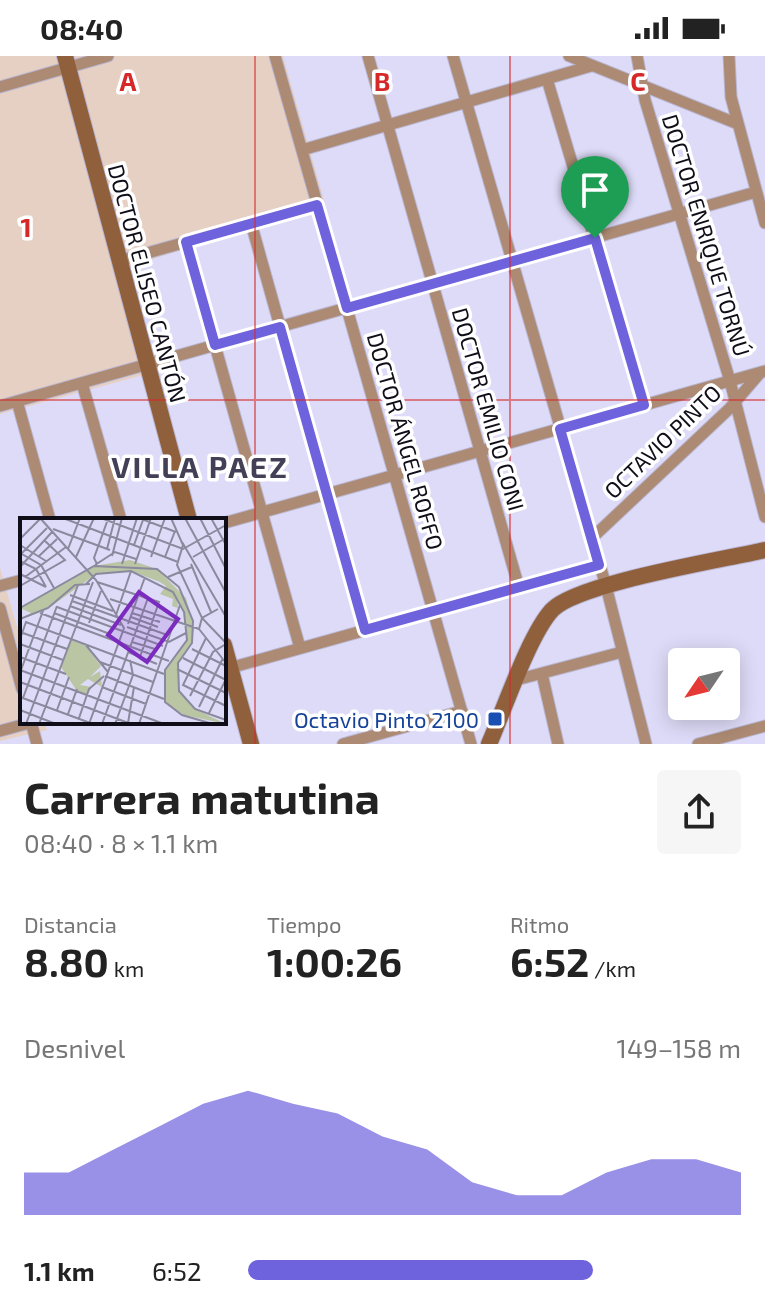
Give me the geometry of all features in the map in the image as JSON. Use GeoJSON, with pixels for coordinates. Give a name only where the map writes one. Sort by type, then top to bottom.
{"type":"FeatureCollection","features":[{"type":"Feature","properties":{"kind":"street"},"geometry":{"type":"LineString","coordinates":[[0,87],[66,62],[108,56]]}},
{"type":"Feature","properties":{"kind":"street","name":"DOCTOR ÁNGEL ROFFO"},"geometry":{"type":"LineString","coordinates":[[275,56],[471,744]]}},
{"type":"Feature","properties":{"kind":"street","name":"DOCTOR EMILIO CONI"},"geometry":{"type":"LineString","coordinates":[[368,56],[519,588]]}},
{"type":"Feature","properties":{"kind":"street"},"geometry":{"type":"LineString","coordinates":[[453,56],[606,586],[646,744]]}},
{"type":"Feature","properties":{"kind":"street"},"geometry":{"type":"LineString","coordinates":[[569,56],[738,124]]}},
{"type":"Feature","properties":{"kind":"street","name":"DOCTOR ENRIQUE TORNÚ"},"geometry":{"type":"LineString","coordinates":[[637,56],[679,214],[730,381],[765,517]]}},
{"type":"Feature","properties":{"kind":"street"},"geometry":{"type":"LineString","coordinates":[[729,56],[729,81],[738,124],[765,223]]}},
{"type":"Feature","properties":{"kind":"street","name":"DOCTOR ELISEO CANTÓN"},"geometry":{"type":"LineString","coordinates":[[66,62],[188,518]]}},
{"type":"Feature","properties":{"kind":"street"},"geometry":{"type":"LineString","coordinates":[[302,150],[591,66]]}},
{"type":"Feature","properties":{"kind":"street"},"geometry":{"type":"LineString","coordinates":[[547,79],[644,405]]}},
{"type":"Feature","properties":{"kind":"street"},"geometry":{"type":"LineString","coordinates":[[0,406],[756,192]]}},
{"type":"Feature","properties":{"kind":"street"},"geometry":{"type":"LineString","coordinates":[[119,261],[317,205]]}},
{"type":"Feature","properties":{"kind":"street"},"geometry":{"type":"LineString","coordinates":[[251,223],[365,630]]}},
{"type":"Feature","properties":{"kind":"street"},"geometry":{"type":"LineString","coordinates":[[186,242],[300,648]]}},
{"type":"Feature","properties":{"kind":"street"},"geometry":{"type":"LineString","coordinates":[[226,522],[763,372]]}},
{"type":"Feature","properties":{"kind":"street","name":"OCTAVIO PINTO"},"geometry":{"type":"LineString","coordinates":[[592,538],[763,372]]}},
{"type":"Feature","properties":{"kind":"street"},"geometry":{"type":"LineString","coordinates":[[82,383],[120,518]]}},
{"type":"Feature","properties":{"kind":"street"},"geometry":{"type":"LineString","coordinates":[[17,401],[49,518]]}},
{"type":"Feature","properties":{"kind":"street"},"geometry":{"type":"LineString","coordinates":[[489,744],[539,629],[553,609],[575,594],[765,550]]}},
{"type":"Feature","properties":{"kind":"street"},"geometry":{"type":"LineString","coordinates":[[251,744],[227,668],[599,565]]}},
{"type":"Feature","properties":{"kind":"street"},"geometry":{"type":"LineString","coordinates":[[0,586],[20,581]]}},
{"type":"Feature","properties":{"kind":"street"},"geometry":{"type":"LineString","coordinates":[[0,608],[20,682]]}},
{"type":"Feature","properties":{"kind":"street"},"geometry":{"type":"LineString","coordinates":[[516,680],[622,652]]}},
{"type":"Feature","properties":{"kind":"street"},"geometry":{"type":"LineString","coordinates":[[542,674],[558,744]]}},
{"type":"Feature","properties":{"kind":"street"},"geometry":{"type":"LineString","coordinates":[[343,744],[462,711]]}},
{"type":"Feature","properties":{"kind":"street"},"geometry":{"type":"LineString","coordinates":[[0,731],[25,724]]}},
{"type":"Feature","properties":{"kind":"street"},"geometry":{"type":"LineString","coordinates":[[32,724],[37,744]]}},
{"type":"Feature","properties":{"kind":"street"},"geometry":{"type":"LineString","coordinates":[[698,744],[734,740],[765,726]]}},
{"type":"Feature","properties":{"kind":"shaded area"},"geometry":{"type":"Polygon","coordinates":[[[0,56],[283,56],[326,207],[129,266],[158,371],[0,414],[0,56]]]}},
{"type":"Feature","properties":{"kind":"shaded area"},"geometry":{"type":"Polygon","coordinates":[[[0,568],[20,637],[20,724],[46,724],[47,730],[0,741],[0,568]]]}},
{"type":"Feature","properties":{"kind":"place","name":"Octavio Pinto 2100"},"geometry":{"type":"Point","coordinates":[495,719]}},
{"type":"Feature","properties":{"kind":"district","name":"VILLA PAEZ"},"geometry":{"type":"Point","coordinates":[200,466]}},
{"type":"Feature","properties":{"kind":"route"},"geometry":{"type":"LineString","coordinates":[[317,205],[347,308],[595,238],[644,405],[560,429],[599,565],[365,630],[280,327],[215,345],[186,242],[317,205]]}}]}
